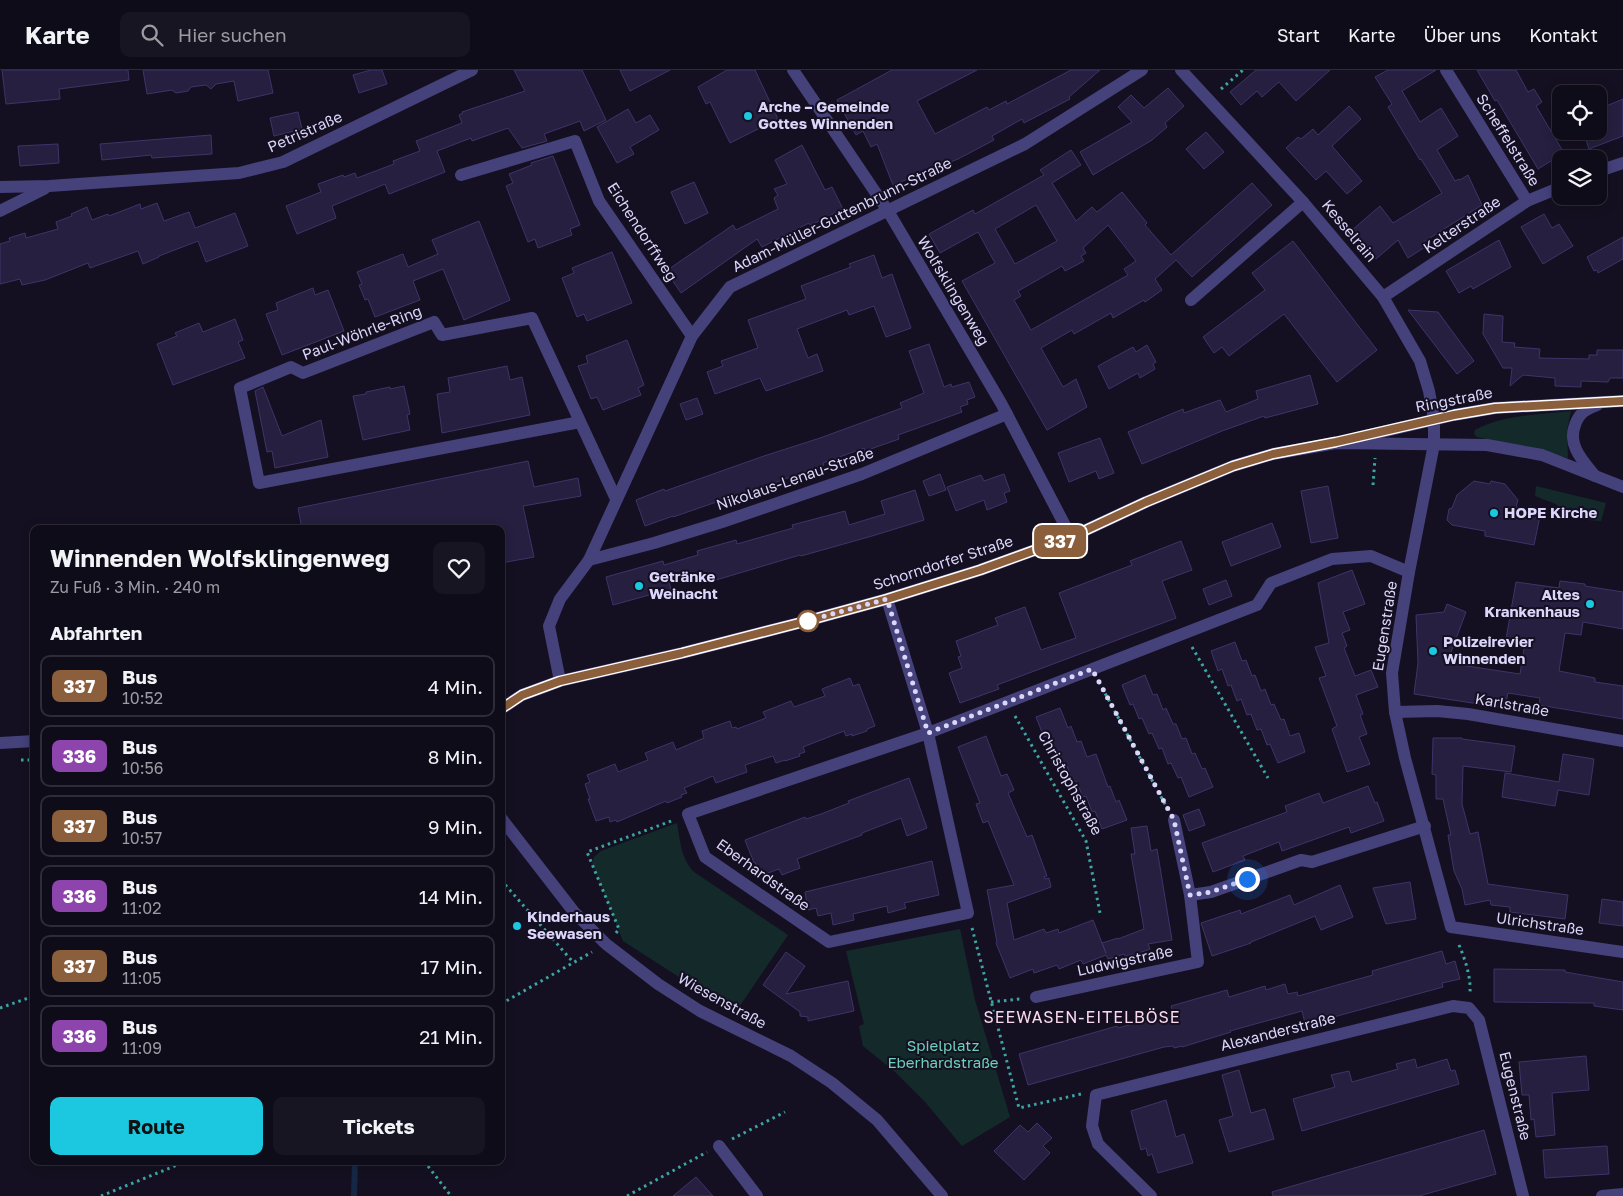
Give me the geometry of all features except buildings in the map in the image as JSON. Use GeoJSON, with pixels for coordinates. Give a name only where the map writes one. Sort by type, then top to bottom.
{"type":"FeatureCollection","features":[{"type":"Feature","properties":{"kind":"street","name":"Petristraße"},"geometry":{"type":"LineString","coordinates":[[0,187],[49,186],[239,173],[283,162],[472,70]]}},
{"type":"Feature","properties":{"kind":"street","name":"Wolfsklingenweg"},"geometry":{"type":"LineString","coordinates":[[793,70],[888,211],[1007,414],[1071,537]]}},
{"type":"Feature","properties":{"kind":"street","name":"Adam-Müller-Guttenbrunn-Straße"},"geometry":{"type":"LineString","coordinates":[[560,681],[549,626],[560,599],[588,560],[692,336],[730,287],[1025,144],[1142,70]]}},
{"type":"Feature","properties":{"kind":"street","name":"Kesselrain"},"geometry":{"type":"LineString","coordinates":[[1181,70],[1303,202],[1383,297],[1420,361],[1429,391],[1434,420],[1434,444]]}},
{"type":"Feature","properties":{"kind":"street","name":"Scheffelstraße"},"geometry":{"type":"LineString","coordinates":[[1446,70],[1527,201]]}},
{"type":"Feature","properties":{"kind":"street","name":"Eichendorffweg"},"geometry":{"type":"LineString","coordinates":[[461,175],[575,141],[599,201],[692,336]]}},
{"type":"Feature","properties":{"kind":"street"},"geometry":{"type":"LineString","coordinates":[[1607,168],[1623,163]]}},
{"type":"Feature","properties":{"kind":"street","name":"Petristraße"},"geometry":{"type":"LineString","coordinates":[[0,210],[49,186]]}},
{"type":"Feature","properties":{"kind":"street","name":"Kelterstraße"},"geometry":{"type":"LineString","coordinates":[[1383,297],[1527,201],[1552,191]]}},
{"type":"Feature","properties":{"kind":"street"},"geometry":{"type":"LineString","coordinates":[[1190,300],[1303,202]]}},
{"type":"Feature","properties":{"kind":"street","name":"Paul-Wöhrle-Ring"},"geometry":{"type":"LineString","coordinates":[[580,422],[259,483],[240,388],[291,367],[303,373],[434,322],[442,335],[532,318],[580,422],[616,500]]}},
{"type":"Feature","properties":{"kind":"street","name":"Ringstraße"},"geometry":{"type":"LineString","coordinates":[[1595,476],[1579,456],[1573,442],[1572,432],[1578,418],[1586,409],[1609,401]]}},
{"type":"Feature","properties":{"kind":"street","name":"Ringstraße"},"geometry":{"type":"LineString","coordinates":[[1336,442],[1495,408],[1623,401]]}},
{"type":"Feature","properties":{"kind":"street","name":"Nikolaus-Lenau-Straße"},"geometry":{"type":"LineString","coordinates":[[588,560],[654,543],[862,474],[1007,414]]}},
{"type":"Feature","properties":{"kind":"street","name":"Schorndorfer Straße"},"geometry":{"type":"LineString","coordinates":[[505,706],[522,695],[560,681],[682,653],[887,599],[980,570],[1071,537],[1146,502],[1233,466],[1273,454],[1336,442],[1487,445],[1542,455],[1623,487]]}},
{"type":"Feature","properties":{"kind":"street","name":"Eugenstraße"},"geometry":{"type":"LineString","coordinates":[[1434,444],[1409,572],[1392,674],[1395,712],[1405,758],[1451,927]]}},
{"type":"Feature","properties":{"kind":"street"},"geometry":{"type":"LineString","coordinates":[[688,814],[928,733],[1257,605],[1271,583],[1332,559],[1371,556],[1409,572]]}},
{"type":"Feature","properties":{"kind":"street"},"geometry":{"type":"LineString","coordinates":[[887,599],[928,733],[968,913]]}},
{"type":"Feature","properties":{"kind":"street","name":"Karlstraße"},"geometry":{"type":"LineString","coordinates":[[1395,712],[1437,711],[1468,714],[1623,740]]}},
{"type":"Feature","properties":{"kind":"street"},"geometry":{"type":"LineString","coordinates":[[2,741],[30,741]]}},
{"type":"Feature","properties":{"kind":"street","name":"Eberhardstraße"},"geometry":{"type":"LineString","coordinates":[[688,814],[705,857],[829,942],[968,913]]}},
{"type":"Feature","properties":{"kind":"street","name":"Ludwigstraße"},"geometry":{"type":"LineString","coordinates":[[1036,997],[1198,962],[1190,895],[1174,820]]}},
{"type":"Feature","properties":{"kind":"street","name":"Wiesenstraße"},"geometry":{"type":"LineString","coordinates":[[505,823],[574,912],[606,944],[658,984],[700,1011],[791,1056],[832,1083],[877,1120],[942,1196]]}},
{"type":"Feature","properties":{"kind":"street"},"geometry":{"type":"LineString","coordinates":[[1190,895],[1211,892],[1301,860],[1312,862],[1424,826]]}},
{"type":"Feature","properties":{"kind":"street","name":"Ulrichstraße"},"geometry":{"type":"LineString","coordinates":[[1451,927],[1623,952]]}},
{"type":"Feature","properties":{"kind":"street","name":"Alexanderstraße"},"geometry":{"type":"LineString","coordinates":[[1096,1094],[1453,1006],[1469,1008]]}},
{"type":"Feature","properties":{"kind":"street","name":"Eugenstraße"},"geometry":{"type":"LineString","coordinates":[[1469,1008],[1479,1020],[1523,1196]]}},
{"type":"Feature","properties":{"kind":"street"},"geometry":{"type":"LineString","coordinates":[[1096,1094],[1092,1126],[1098,1144],[1150,1196]]}},
{"type":"Feature","properties":{"kind":"street"},"geometry":{"type":"LineString","coordinates":[[719,1146],[757,1196]]}},
{"type":"Feature","properties":{"kind":"street"},"geometry":{"type":"LineString","coordinates":[[1602,1196],[1623,1194]]}},
{"type":"Feature","properties":{"kind":"path"},"geometry":{"type":"LineString","coordinates":[[1209,100],[1243,70]]}},
{"type":"Feature","properties":{"kind":"path"},"geometry":{"type":"LineString","coordinates":[[1373,485],[1376,444]]}},
{"type":"Feature","properties":{"kind":"path"},"geometry":{"type":"LineString","coordinates":[[1184,633],[1268,778]]}},
{"type":"Feature","properties":{"kind":"path"},"geometry":{"type":"LineString","coordinates":[[1092,669],[1174,820]]}},
{"type":"Feature","properties":{"kind":"path","name":"Christophstraße"},"geometry":{"type":"LineString","coordinates":[[1007,703],[1086,841],[1100,913]]}},
{"type":"Feature","properties":{"kind":"path"},"geometry":{"type":"LineString","coordinates":[[505,1002],[606,944],[619,929],[587,852],[688,814]]}},
{"type":"Feature","properties":{"kind":"path"},"geometry":{"type":"LineString","coordinates":[[505,885],[573,963]]}},
{"type":"Feature","properties":{"kind":"path"},"geometry":{"type":"LineString","coordinates":[[968,913],[1019,1108],[1078,1094],[1096,1094]]}},
{"type":"Feature","properties":{"kind":"path"},"geometry":{"type":"LineString","coordinates":[[1462,952],[1470,986]]}},
{"type":"Feature","properties":{"kind":"path"},"geometry":{"type":"LineString","coordinates":[[0,1008],[30,997]]}},
{"type":"Feature","properties":{"kind":"path"},"geometry":{"type":"LineString","coordinates":[[991,1002],[1036,997]]}},
{"type":"Feature","properties":{"kind":"path"},"geometry":{"type":"LineString","coordinates":[[101,1196],[177,1165]]}},
{"type":"Feature","properties":{"kind":"path"},"geometry":{"type":"LineString","coordinates":[[427,1165],[451,1196]]}},
{"type":"Feature","properties":{"kind":"green space"},"geometry":{"type":"Polygon","coordinates":[[[1571,411],[1567,430],[1568,458],[1477,437],[1474,434],[1475,430],[1486,425],[1510,418],[1571,411]]]}},
{"type":"Feature","properties":{"kind":"green space"},"geometry":{"type":"Polygon","coordinates":[[[1536,486],[1606,503],[1601,521],[1587,520],[1584,513],[1564,511],[1556,504],[1535,496],[1536,486]]]}},
{"type":"Feature","properties":{"kind":"green space"},"geometry":{"type":"Polygon","coordinates":[[[677,823],[680,843],[686,861],[694,872],[788,935],[735,1013],[623,941],[592,863],[594,857],[601,851],[677,823]]]}},
{"type":"Feature","properties":{"kind":"green space","name":"Spielplatz Eberhardstraße"},"geometry":{"type":"Polygon","coordinates":[[[960,929],[975,1000],[1010,1117],[962,1146],[926,1103],[894,1071],[863,1046],[859,1026],[864,1024],[846,951],[960,929]]]}},
{"type":"Feature","properties":{"kind":"waterway"},"geometry":{"type":"LineString","coordinates":[[354,1196],[355,1165]]}},
{"type":"Feature","properties":{"kind":"bus line","name":"337"},"geometry":{"type":"LineString","coordinates":[[505,706],[522,695],[560,681],[682,653],[803,622],[887,599],[980,570],[1071,537],[1146,502],[1233,466],[1273,454],[1495,408],[1623,401]]}},
{"type":"Feature","properties":{"kind":"place","name":"Arche – Gemeinde Gottes Winnenden"},"geometry":{"type":"Point","coordinates":[748,116]}},
{"type":"Feature","properties":{"kind":"place","name":"HOPE Kirche"},"geometry":{"type":"Point","coordinates":[1494,513]}},
{"type":"Feature","properties":{"kind":"place","name":"Getränke Weinacht"},"geometry":{"type":"Point","coordinates":[639,586]}},
{"type":"Feature","properties":{"kind":"place","name":"Altes Krankenhaus"},"geometry":{"type":"Point","coordinates":[1590,604]}},
{"type":"Feature","properties":{"kind":"place","name":"Polizeirevier Winnenden"},"geometry":{"type":"Point","coordinates":[1433,651]}},
{"type":"Feature","properties":{"kind":"place","name":"Kinderhaus Seewasen"},"geometry":{"type":"Point","coordinates":[517,926]}},
{"type":"Feature","properties":{"kind":"district","name":"SEEWASEN-EITELBÖSE"},"geometry":{"type":"Point","coordinates":[1082,1017]}},
{"type":"Feature","properties":{"kind":"route"},"geometry":{"type":"LineString","coordinates":[[808,621],[803,622],[887,599],[928,733],[1092,669],[1174,820],[1190,895],[1211,892],[1247,879]]}}]}
